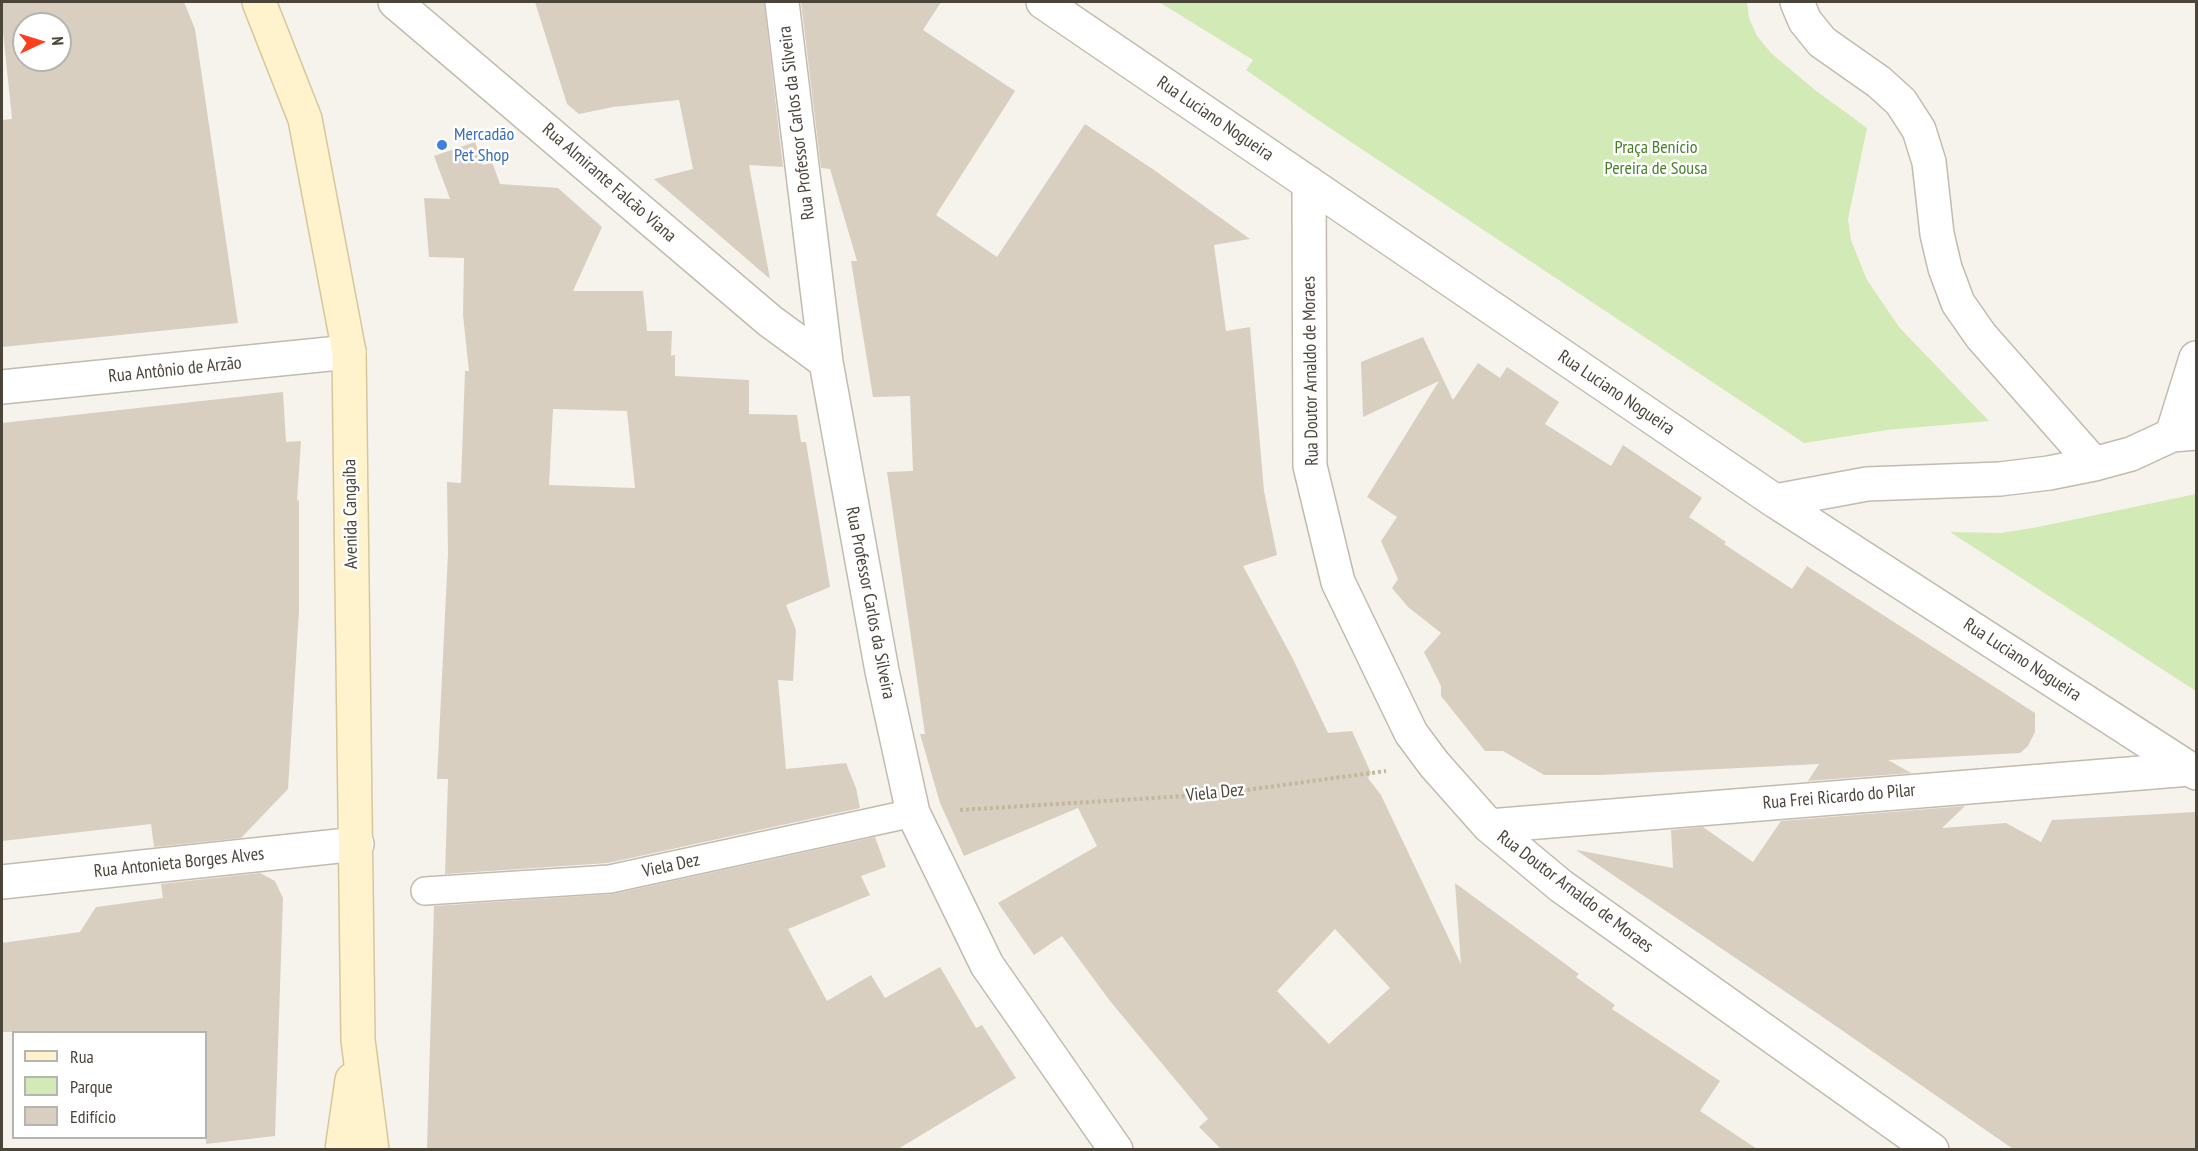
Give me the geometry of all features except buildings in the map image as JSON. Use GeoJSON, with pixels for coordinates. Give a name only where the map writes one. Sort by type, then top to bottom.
{"type":"FeatureCollection","features":[{"type":"Feature","properties":{"kind":"main road","name":"Avenida Cangaíba"},"geometry":{"type":"LineString","coordinates":[[259,2],[305,119],[349,352],[358,1040],[372,1149]]}},
{"type":"Feature","properties":{"kind":"main road","name":"Avenida Cangaíba"},"geometry":{"type":"LineString","coordinates":[[342,1149],[358,1040]]}},
{"type":"Feature","properties":{"kind":"street","name":"Rua Almirante Falcão Viana"},"geometry":{"type":"LineString","coordinates":[[395,2],[770,321],[826,362]]}},
{"type":"Feature","properties":{"kind":"street","name":"Rua Professor Carlos da Silveira"},"geometry":{"type":"LineString","coordinates":[[782,2],[826,362],[882,671],[913,813],[987,965],[1116,1149]]}},
{"type":"Feature","properties":{"kind":"street","name":"Rua Luciano Nogueira"},"geometry":{"type":"LineString","coordinates":[[1043,2],[1775,501],[2193,771]]}},
{"type":"Feature","properties":{"kind":"street"},"geometry":{"type":"LineString","coordinates":[[1797,2],[1805,21],[1822,42],[1878,82],[1901,102],[1919,130],[1929,162],[1937,234],[1945,268],[1958,303],[1981,336],[2094,464]]}},
{"type":"Feature","properties":{"kind":"street","name":"Rua Doutor Arnaldo de Moraes"},"geometry":{"type":"LineString","coordinates":[[1308,183],[1310,465],[1338,582],[1411,733],[1434,764],[1489,826],[1561,886],[1932,1149]]}},
{"type":"Feature","properties":{"kind":"street","name":"Rua Antônio de Arzão"},"geometry":{"type":"LineString","coordinates":[[2,387],[349,352]]}},
{"type":"Feature","properties":{"kind":"street"},"geometry":{"type":"LineString","coordinates":[[1775,501],[1867,484],[2000,479],[2094,464],[2131,454],[2184,434],[2196,358]]}},
{"type":"Feature","properties":{"kind":"street","name":"Rua Frei Ricardo do Pilar"},"geometry":{"type":"LineString","coordinates":[[1489,826],[2193,771]]}},
{"type":"Feature","properties":{"kind":"street","name":"Rua Antonieta Borges Alves"},"geometry":{"type":"LineString","coordinates":[[2,882],[357,844]]}},
{"type":"Feature","properties":{"kind":"lane","name":"Viela Dez"},"geometry":{"type":"LineString","coordinates":[[425,891],[610,879],[913,813]]}},
{"type":"Feature","properties":{"kind":"path","name":"Viela Dez"},"geometry":{"type":"LineString","coordinates":[[994,808],[1217,794],[1434,764]]}},
{"type":"Feature","properties":{"kind":"green space","name":"Praça Benício Pereira de Sousa"},"geometry":{"type":"Polygon","coordinates":[[[1159,2],[1747,2],[1749,18],[1757,36],[1771,53],[1815,90],[1867,128],[1848,219],[1851,240],[1867,280],[1899,327],[1989,421],[1887,430],[1804,443],[1318,120],[1246,70],[1253,60],[1159,2]]]}},
{"type":"Feature","properties":{"kind":"green space"},"geometry":{"type":"Polygon","coordinates":[[[2196,494],[2196,691],[1950,532],[2001,533],[2196,494]]]}},
{"type":"Feature","properties":{"kind":"place","name":"Mercadão Pet Shop"},"geometry":{"type":"Point","coordinates":[442,145]}}]}
